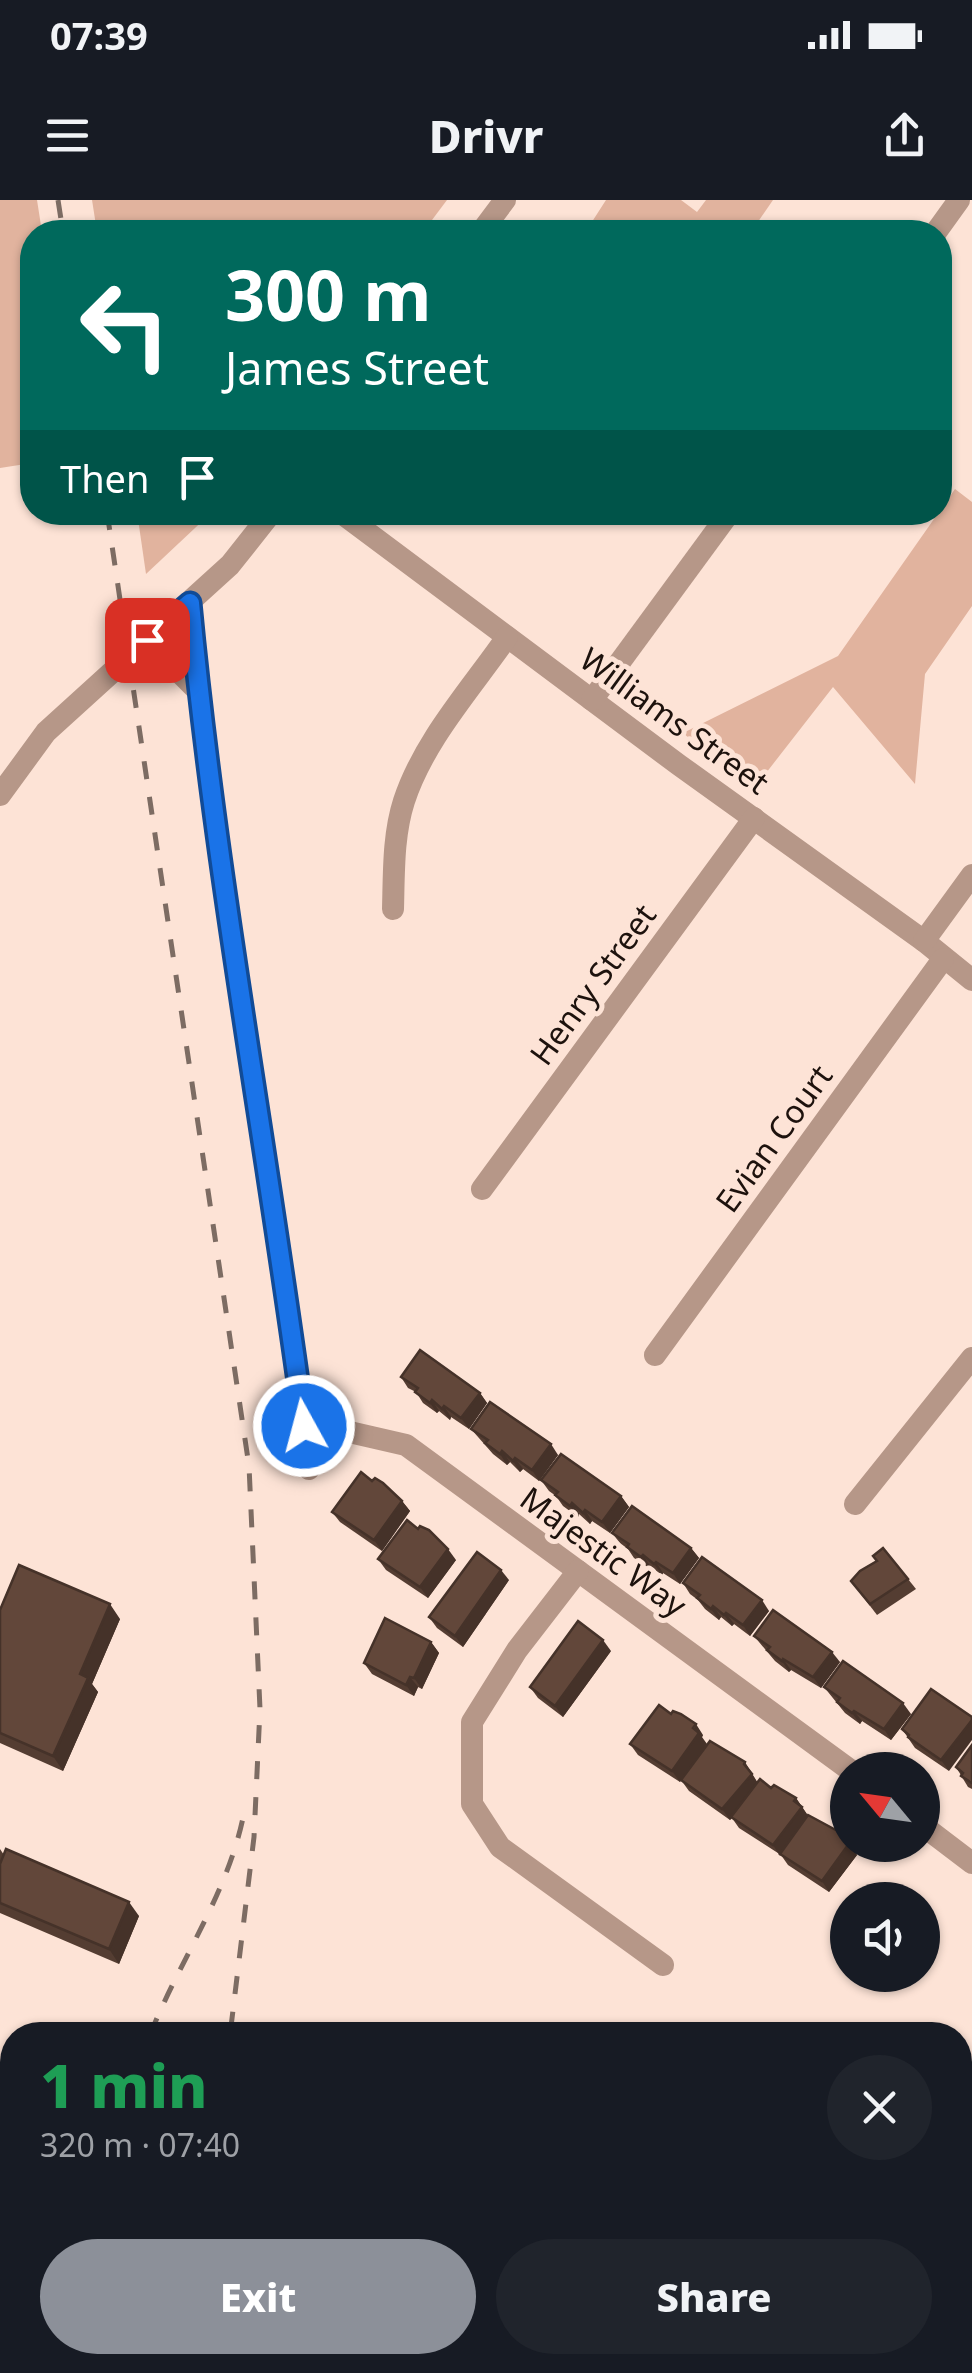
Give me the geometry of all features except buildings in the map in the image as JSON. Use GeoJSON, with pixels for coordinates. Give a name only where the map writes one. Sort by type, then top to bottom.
{"type":"FeatureCollection","features":[{"type":"Feature","properties":{"kind":"street"},"geometry":{"type":"LineString","coordinates":[[0,795],[46,732],[230,565],[262,525]]}},
{"type":"Feature","properties":{"kind":"street","name":"Williams Street"},"geometry":{"type":"LineString","coordinates":[[357,525],[972,980]]}},
{"type":"Feature","properties":{"kind":"street"},"geometry":{"type":"LineString","coordinates":[[592,700],[720,525]]}},
{"type":"Feature","properties":{"kind":"street"},"geometry":{"type":"LineString","coordinates":[[190,603],[196,690],[234,965],[285,1282],[309,1469]]}},
{"type":"Feature","properties":{"kind":"street"},"geometry":{"type":"LineString","coordinates":[[393,909],[394,853],[404,803],[423,756],[508,637]]}},
{"type":"Feature","properties":{"kind":"street"},"geometry":{"type":"LineString","coordinates":[[147,640],[196,690]]}},
{"type":"Feature","properties":{"kind":"street","name":"Henry Street"},"geometry":{"type":"LineString","coordinates":[[482,1189],[754,818]]}},
{"type":"Feature","properties":{"kind":"street"},"geometry":{"type":"LineString","coordinates":[[924,942],[972,876]]}},
{"type":"Feature","properties":{"kind":"street","name":"Evian Court"},"geometry":{"type":"LineString","coordinates":[[656,1355],[943,959]]}},
{"type":"Feature","properties":{"kind":"street"},"geometry":{"type":"LineString","coordinates":[[856,1504],[972,1358]]}},
{"type":"Feature","properties":{"kind":"street","name":"Majestic Way"},"geometry":{"type":"LineString","coordinates":[[304,1426],[319,1425],[406,1445],[830,1755]]}},
{"type":"Feature","properties":{"kind":"street"},"geometry":{"type":"LineString","coordinates":[[578,1572],[517,1650],[472,1722],[472,1804],[500,1848],[664,1966]]}},
{"type":"Feature","properties":{"kind":"street"},"geometry":{"type":"LineString","coordinates":[[940,1839],[972,1863]]}},
{"type":"Feature","properties":{"kind":"shaded area"},"geometry":{"type":"Polygon","coordinates":[[[0,200],[37,200],[40,220],[20,220],[20,465],[0,468],[0,200]]]}},
{"type":"Feature","properties":{"kind":"shaded area"},"geometry":{"type":"Polygon","coordinates":[[[92,200],[447,200],[432,220],[95,220],[92,200]]]}},
{"type":"Feature","properties":{"kind":"shaded area"},"geometry":{"type":"Polygon","coordinates":[[[606,200],[681,200],[697,212],[706,200],[773,200],[759,220],[593,220],[606,200]]]}},
{"type":"Feature","properties":{"kind":"shaded area"},"geometry":{"type":"Polygon","coordinates":[[[955,489],[972,502],[972,606],[925,674],[915,784],[833,687],[752,791],[683,733],[838,656],[930,525],[952,525],[955,489]]]}},
{"type":"Feature","properties":{"kind":"shaded area"},"geometry":{"type":"Polygon","coordinates":[[[139,525],[198,525],[146,574],[139,525]]]}},
{"type":"Feature","properties":{"kind":"railway"},"geometry":{"type":"LineString","coordinates":[[58,200],[61,220]]}},
{"type":"Feature","properties":{"kind":"railway"},"geometry":{"type":"LineString","coordinates":[[109,525],[249,1466],[260,1709],[254,1837],[232,2022]]}},
{"type":"Feature","properties":{"kind":"railway"},"geometry":{"type":"LineString","coordinates":[[156,2022],[227,1871],[244,1813]]}},
{"type":"Feature","properties":{"kind":"route"},"geometry":{"type":"LineString","coordinates":[[147,640],[190,603],[196,690],[234,965],[304,1426]]}}]}
